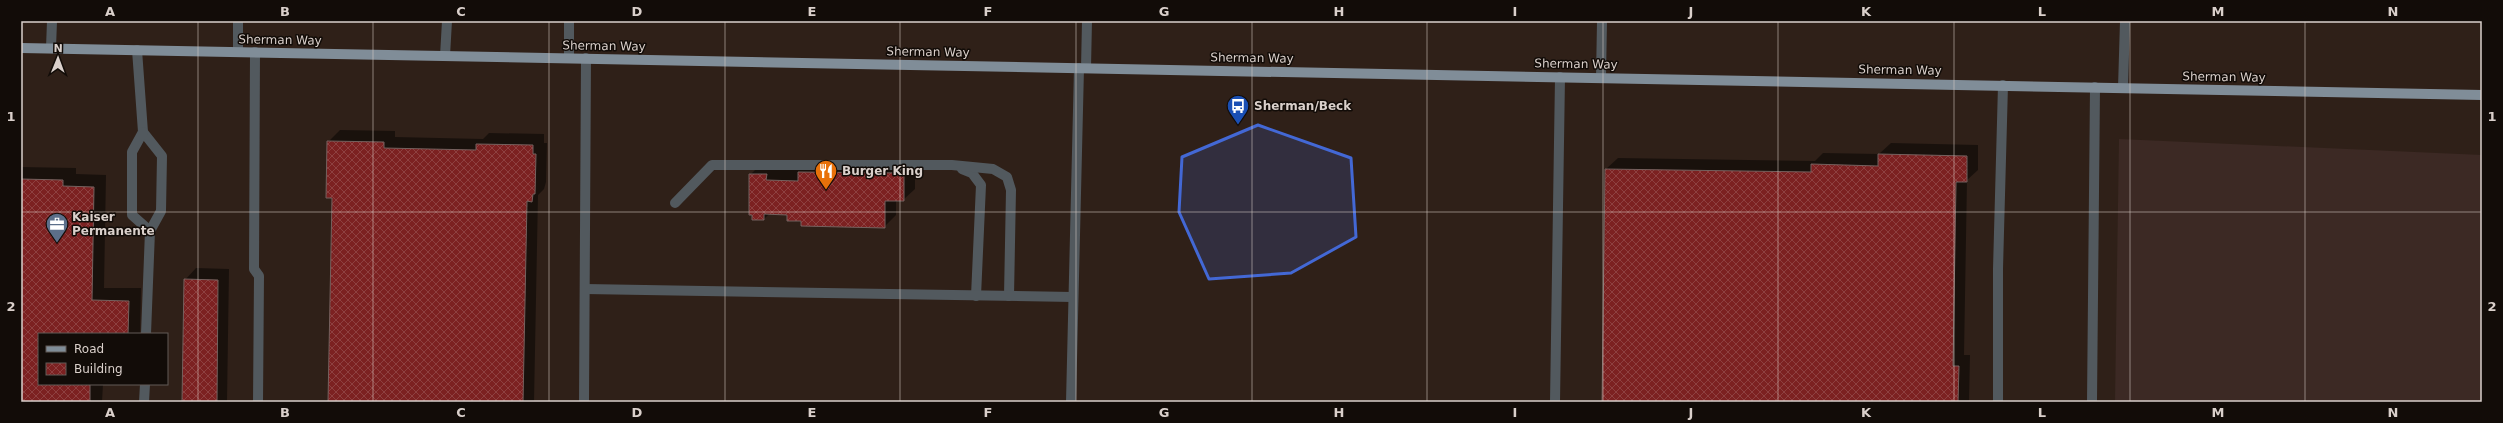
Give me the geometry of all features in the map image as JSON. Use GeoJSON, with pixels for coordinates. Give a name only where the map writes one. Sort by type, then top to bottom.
{"type":"FeatureCollection","features":[{"type":"Feature","properties":{"kind":"main road","name":"Sherman Way"},"geometry":{"type":"LineString","coordinates":[[21,48],[2482,95]]}},
{"type":"Feature","properties":{"kind":"street"},"geometry":{"type":"LineString","coordinates":[[51,48],[52,21]]}},
{"type":"Feature","properties":{"kind":"street"},"geometry":{"type":"LineString","coordinates":[[238,21],[238,52]]}},
{"type":"Feature","properties":{"kind":"street"},"geometry":{"type":"LineString","coordinates":[[445,56],[447,21]]}},
{"type":"Feature","properties":{"kind":"street"},"geometry":{"type":"LineString","coordinates":[[569,21],[569,58]]}},
{"type":"Feature","properties":{"kind":"street"},"geometry":{"type":"LineString","coordinates":[[1071,402],[1073,297],[1083,68],[1087,21]]}},
{"type":"Feature","properties":{"kind":"street"},"geometry":{"type":"LineString","coordinates":[[1601,78],[1602,21]]}},
{"type":"Feature","properties":{"kind":"street"},"geometry":{"type":"LineString","coordinates":[[2123,88],[2124,21]]}},
{"type":"Feature","properties":{"kind":"street"},"geometry":{"type":"LineString","coordinates":[[137,50],[143,132],[132,152],[132,215],[150,231]]}},
{"type":"Feature","properties":{"kind":"street"},"geometry":{"type":"LineString","coordinates":[[254,52],[254,269],[259,276],[258,402]]}},
{"type":"Feature","properties":{"kind":"street"},"geometry":{"type":"LineString","coordinates":[[584,402],[586,58]]}},
{"type":"Feature","properties":{"kind":"street"},"geometry":{"type":"LineString","coordinates":[[1555,402],[1560,77]]}},
{"type":"Feature","properties":{"kind":"street"},"geometry":{"type":"LineString","coordinates":[[1998,402],[1998,269],[2003,85]]}},
{"type":"Feature","properties":{"kind":"street"},"geometry":{"type":"LineString","coordinates":[[2092,402],[2095,87]]}},
{"type":"Feature","properties":{"kind":"street"},"geometry":{"type":"LineString","coordinates":[[143,132],[162,156],[161,211],[150,231],[146,333]]}},
{"type":"Feature","properties":{"kind":"street"},"geometry":{"type":"LineString","coordinates":[[675,203],[712,165],[952,165],[992,169],[1007,178],[1011,190],[1010,296]]}},
{"type":"Feature","properties":{"kind":"street"},"geometry":{"type":"LineString","coordinates":[[952,165],[972,173],[981,184],[976,296]]}},
{"type":"Feature","properties":{"kind":"street"},"geometry":{"type":"LineString","coordinates":[[585,289],[1073,297]]}},
{"type":"Feature","properties":{"kind":"street"},"geometry":{"type":"LineString","coordinates":[[144,402],[145,385]]}},
{"type":"Feature","properties":{"kind":"highlighted area"},"geometry":{"type":"Polygon","coordinates":[[[1258,125],[1351,158],[1356,237],[1291,273],[1209,279],[1179,212],[1182,157],[1258,125]]]}},
{"type":"Feature","properties":{"kind":"shaded area"},"geometry":{"type":"Polygon","coordinates":[[[2119,139],[2482,155],[2482,402],[2115,402],[2119,139]]]}},
{"type":"Feature","properties":{"kind":"building"},"geometry":{"type":"Polygon","coordinates":[[[327,141],[384,142],[384,148],[476,150],[476,144],[533,145],[533,154],[536,154],[535,194],[533,194],[532,202],[527,201],[523,402],[328,402],[332,198],[326,198],[327,141]]]}},
{"type":"Feature","properties":{"kind":"building"},"geometry":{"type":"Polygon","coordinates":[[[1878,154],[1967,156],[1967,182],[1956,182],[1953,366],[1959,366],[1958,402],[1602,402],[1605,169],[1811,172],[1811,164],[1878,166],[1878,154]]]}},
{"type":"Feature","properties":{"kind":"building","name":"Burger King"},"geometry":{"type":"Polygon","coordinates":[[[798,172],[904,173],[904,201],[885,201],[885,228],[801,226],[801,221],[787,221],[787,215],[764,214],[764,220],[752,220],[752,215],[749,215],[749,174],[767,174],[766,180],[798,181],[798,172]]]}},
{"type":"Feature","properties":{"kind":"building","name":"Kaiser Permanente"},"geometry":{"type":"Polygon","coordinates":[[[21,179],[63,180],[63,186],[94,187],[92,300],[129,301],[128,333],[38,333],[38,385],[90,385],[90,402],[21,402],[21,179]]]}},
{"type":"Feature","properties":{"kind":"building"},"geometry":{"type":"Polygon","coordinates":[[[184,279],[218,280],[217,402],[182,402],[184,279]]]}},
{"type":"Feature","properties":{"kind":"place","name":"Sherman/Beck"},"geometry":{"type":"Point","coordinates":[1238,126]}},
{"type":"Feature","properties":{"kind":"place","name":"Burger King"},"geometry":{"type":"Point","coordinates":[826,190]}},
{"type":"Feature","properties":{"kind":"place","name":"Kaiser Permanente"},"geometry":{"type":"Point","coordinates":[57,244]}}]}
